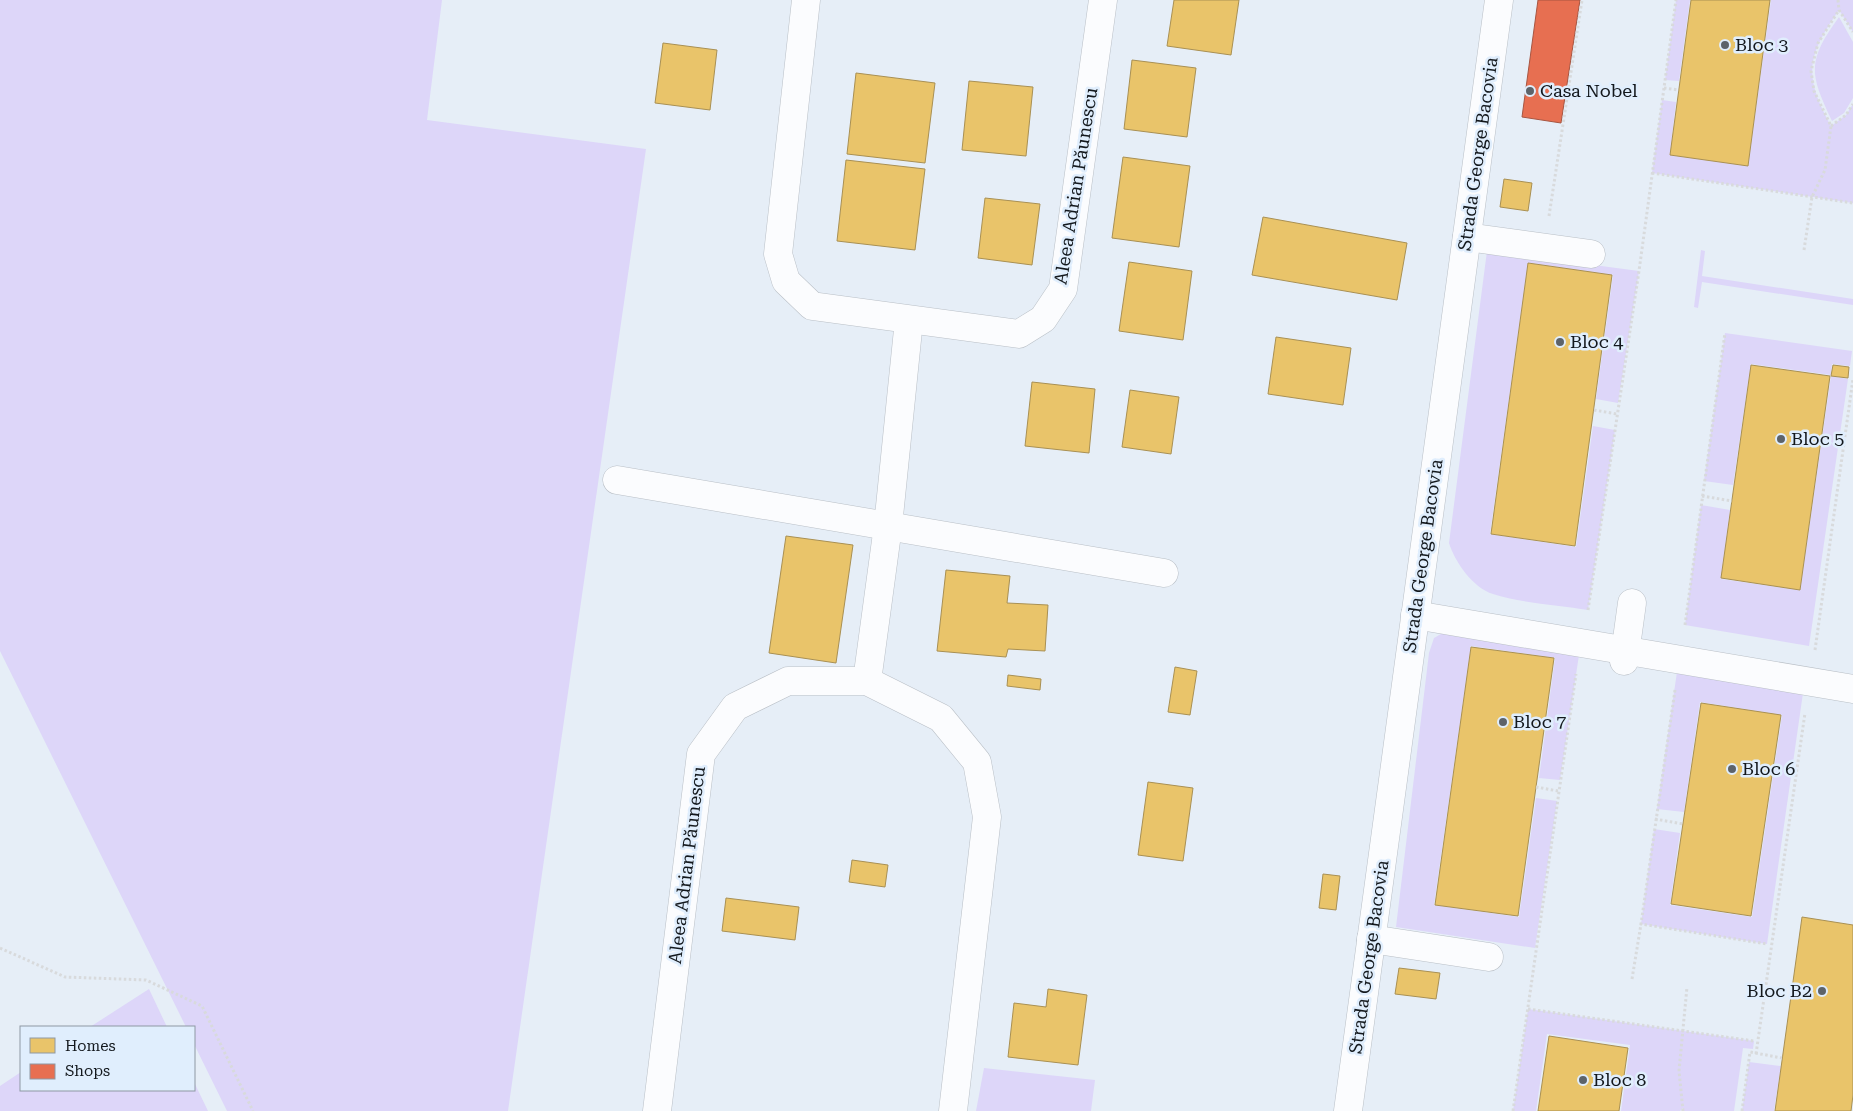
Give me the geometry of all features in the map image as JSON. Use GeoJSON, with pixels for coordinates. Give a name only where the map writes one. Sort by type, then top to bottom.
{"type":"FeatureCollection","features":[{"type":"Feature","properties":{"kind":"street","name":"Aleea Adrian Păunescu"},"geometry":{"type":"LineString","coordinates":[[806,0],[778,254],[786,282],[812,306],[1019,334],[1043,319],[1063,289],[1103,0]]}},
{"type":"Feature","properties":{"kind":"street","name":"Strada George Bacovia"},"geometry":{"type":"LineString","coordinates":[[1348,1111],[1499,0]]}},
{"type":"Feature","properties":{"kind":"street"},"geometry":{"type":"LineString","coordinates":[[1467,237],[1591,254]]}},
{"type":"Feature","properties":{"kind":"street"},"geometry":{"type":"LineString","coordinates":[[866,681],[888,526],[909,320]]}},
{"type":"Feature","properties":{"kind":"street"},"geometry":{"type":"LineString","coordinates":[[617,480],[1164,573]]}},
{"type":"Feature","properties":{"kind":"street"},"geometry":{"type":"LineString","coordinates":[[1624,656],[1632,604]]}},
{"type":"Feature","properties":{"kind":"street"},"geometry":{"type":"LineString","coordinates":[[1415,616],[1624,656],[1853,689]]}},
{"type":"Feature","properties":{"kind":"street","name":"Aleea Adrian Păunescu"},"geometry":{"type":"LineString","coordinates":[[657,1111],[701,754],[735,706],[788,681],[866,681],[941,718],[977,762],[987,817],[954,1111]]}},
{"type":"Feature","properties":{"kind":"street"},"geometry":{"type":"LineString","coordinates":[[1371,939],[1489,957]]}},
{"type":"Feature","properties":{"kind":"path"},"geometry":{"type":"LineString","coordinates":[[1549,216],[1582,0]]}},
{"type":"Feature","properties":{"kind":"path"},"geometry":{"type":"LineString","coordinates":[[1588,610],[1676,0]]}},
{"type":"Feature","properties":{"kind":"path"},"geometry":{"type":"LineString","coordinates":[[1838,0],[1839,10],[1853,32]]}},
{"type":"Feature","properties":{"kind":"path"},"geometry":{"type":"LineString","coordinates":[[1804,250],[1812,197],[1825,170],[1831,126],[1814,90],[1811,71],[1818,43],[1839,10]]}},
{"type":"Feature","properties":{"kind":"path"},"geometry":{"type":"LineString","coordinates":[[1664,88],[1679,90]]}},
{"type":"Feature","properties":{"kind":"path"},"geometry":{"type":"LineString","coordinates":[[1831,126],[1846,115],[1853,104]]}},
{"type":"Feature","properties":{"kind":"path"},"geometry":{"type":"LineString","coordinates":[[1652,173],[1853,203]]}},
{"type":"Feature","properties":{"kind":"path"},"geometry":{"type":"LineString","coordinates":[[1685,625],[1725,333]]}},
{"type":"Feature","properties":{"kind":"path"},"geometry":{"type":"LineString","coordinates":[[1756,1054],[1853,379]]}},
{"type":"Feature","properties":{"kind":"path"},"geometry":{"type":"LineString","coordinates":[[1594,410],[1617,414]]}},
{"type":"Feature","properties":{"kind":"path"},"geometry":{"type":"LineString","coordinates":[[1702,496],[1732,501]]}},
{"type":"Feature","properties":{"kind":"path"},"geometry":{"type":"LineString","coordinates":[[1513,1111],[1577,664]]}},
{"type":"Feature","properties":{"kind":"path"},"geometry":{"type":"LineString","coordinates":[[1632,979],[1675,688]]}},
{"type":"Feature","properties":{"kind":"path"},"geometry":{"type":"LineString","coordinates":[[1536,787],[1558,791]]}},
{"type":"Feature","properties":{"kind":"path"},"geometry":{"type":"LineString","coordinates":[[1655,819],[1683,824]]}},
{"type":"Feature","properties":{"kind":"path"},"geometry":{"type":"LineString","coordinates":[[1641,924],[1767,944]]}},
{"type":"Feature","properties":{"kind":"path"},"geometry":{"type":"LineString","coordinates":[[0,948],[65,977],[146,980],[202,1006],[253,1111]]}},
{"type":"Feature","properties":{"kind":"path"},"geometry":{"type":"LineString","coordinates":[[1682,1110],[1679,1071],[1687,987]]}},
{"type":"Feature","properties":{"kind":"path"},"geometry":{"type":"LineString","coordinates":[[1528,1009],[1754,1041]]}},
{"type":"Feature","properties":{"kind":"path"},"geometry":{"type":"LineString","coordinates":[[1742,1111],[1750,1052],[1782,1058]]}},
{"type":"Feature","properties":{"kind":"shaded area"},"geometry":{"type":"Polygon","coordinates":[[[0,0],[442,0],[427,120],[646,149],[508,1111],[227,1111],[195,1046],[195,1026],[186,1026],[0,651],[0,0]]]}},
{"type":"Feature","properties":{"kind":"shaded area"},"geometry":{"type":"Polygon","coordinates":[[[1676,0],[1690,0],[1679,81],[1665,80],[1676,0]]]}},
{"type":"Feature","properties":{"kind":"shaded area"},"geometry":{"type":"Polygon","coordinates":[[[1771,0],[1853,0],[1853,32],[1839,10],[1820,40],[1812,66],[1816,93],[1831,126],[1846,115],[1853,104],[1853,203],[1652,173],[1662,100],[1676,102],[1670,155],[1748,166],[1771,0]]]}},
{"type":"Feature","properties":{"kind":"shaded area"},"geometry":{"type":"Polygon","coordinates":[[[1839,17],[1853,42],[1853,98],[1844,113],[1832,121],[1819,91],[1815,68],[1821,45],[1839,17]]]}},
{"type":"Feature","properties":{"kind":"shaded area"},"geometry":{"type":"Polygon","coordinates":[[[1701,250],[1705,251],[1702,276],[1853,299],[1853,305],[1702,282],[1698,308],[1694,307],[1701,250]]]}},
{"type":"Feature","properties":{"kind":"shaded area"},"geometry":{"type":"Polygon","coordinates":[[[1487,251],[1639,271],[1618,403],[1596,399],[1613,275],[1528,263],[1490,534],[1576,547],[1593,426],[1615,430],[1588,610],[1515,600],[1486,591],[1472,580],[1460,566],[1449,543],[1487,251]]]}},
{"type":"Feature","properties":{"kind":"shaded area"},"geometry":{"type":"Polygon","coordinates":[[[1725,333],[1852,351],[1850,366],[1832,364],[1831,375],[1751,364],[1733,485],[1704,481],[1725,333]]]}},
{"type":"Feature","properties":{"kind":"shaded area"},"geometry":{"type":"Polygon","coordinates":[[[1831,376],[1848,379],[1809,646],[1685,625],[1701,505],[1730,510],[1721,579],[1800,590],[1831,376]]]}},
{"type":"Feature","properties":{"kind":"shaded area"},"geometry":{"type":"Polygon","coordinates":[[[1453,627],[1579,655],[1560,780],[1539,778],[1555,658],[1471,646],[1434,905],[1519,917],[1536,798],[1557,801],[1535,948],[1396,927],[1429,653],[1434,638],[1453,627]]]}},
{"type":"Feature","properties":{"kind":"shaded area"},"geometry":{"type":"Polygon","coordinates":[[[1678,665],[1804,686],[1767,944],[1641,924],[1654,829],[1680,833],[1670,905],[1752,917],[1782,715],[1700,702],[1684,812],[1657,809],[1678,665]]]}},
{"type":"Feature","properties":{"kind":"shaded area"},"geometry":{"type":"Polygon","coordinates":[[[149,989],[167,1026],[92,1026],[149,989]]]}},
{"type":"Feature","properties":{"kind":"shaded area"},"geometry":{"type":"Polygon","coordinates":[[[1528,1009],[1754,1041],[1753,1049],[1743,1048],[1734,1111],[1683,1111],[1683,1108],[1680,1111],[1621,1111],[1630,1045],[1547,1034],[1536,1111],[1513,1111],[1528,1009]]]}},
{"type":"Feature","properties":{"kind":"shaded area"},"geometry":{"type":"Polygon","coordinates":[[[1749,1062],[1781,1066],[1774,1111],[1742,1111],[1749,1062]]]}},
{"type":"Feature","properties":{"kind":"shaded area"},"geometry":{"type":"Polygon","coordinates":[[[984,1068],[1095,1080],[1091,1111],[976,1111],[984,1068]]]}},
{"type":"Feature","properties":{"kind":"shaded area"},"geometry":{"type":"Polygon","coordinates":[[[20,1073],[20,1091],[195,1091],[195,1084],[208,1111],[0,1111],[0,1086],[20,1073]]]}},
{"type":"Feature","properties":{"kind":"building: Homes"},"geometry":{"type":"Polygon","coordinates":[[[1174,0],[1239,0],[1231,55],[1167,46],[1174,0]]]}},
{"type":"Feature","properties":{"kind":"building: Homes","name":"Bloc 3"},"geometry":{"type":"Polygon","coordinates":[[[1691,0],[1770,0],[1748,166],[1670,155],[1691,0]]]}},
{"type":"Feature","properties":{"kind":"building: Homes"},"geometry":{"type":"Polygon","coordinates":[[[663,43],[717,50],[710,110],[655,103],[663,43]]]}},
{"type":"Feature","properties":{"kind":"building: Homes"},"geometry":{"type":"Polygon","coordinates":[[[1132,60],[1196,68],[1187,137],[1124,129],[1132,60]]]}},
{"type":"Feature","properties":{"kind":"building: Homes"},"geometry":{"type":"Polygon","coordinates":[[[856,73],[935,83],[925,163],[847,154],[856,73]]]}},
{"type":"Feature","properties":{"kind":"building: Homes"},"geometry":{"type":"Polygon","coordinates":[[[969,81],[1033,87],[1026,156],[962,150],[969,81]]]}},
{"type":"Feature","properties":{"kind":"building: Homes"},"geometry":{"type":"Polygon","coordinates":[[[1123,157],[1190,166],[1179,247],[1112,238],[1123,157]]]}},
{"type":"Feature","properties":{"kind":"building: Homes"},"geometry":{"type":"Polygon","coordinates":[[[846,160],[925,169],[915,250],[837,241],[846,160]]]}},
{"type":"Feature","properties":{"kind":"building: Homes"},"geometry":{"type":"Polygon","coordinates":[[[1504,179],[1532,183],[1528,211],[1500,207],[1504,179]]]}},
{"type":"Feature","properties":{"kind":"building: Homes"},"geometry":{"type":"Polygon","coordinates":[[[985,198],[1040,204],[1032,265],[978,258],[985,198]]]}},
{"type":"Feature","properties":{"kind":"building: Homes"},"geometry":{"type":"Polygon","coordinates":[[[1263,217],[1407,243],[1397,300],[1252,275],[1263,217]]]}},
{"type":"Feature","properties":{"kind":"building: Homes"},"geometry":{"type":"Polygon","coordinates":[[[1129,262],[1192,271],[1183,340],[1119,331],[1129,262]]]}},
{"type":"Feature","properties":{"kind":"building: Homes","name":"Bloc 4"},"geometry":{"type":"Polygon","coordinates":[[[1528,263],[1612,275],[1575,546],[1491,534],[1528,263]]]}},
{"type":"Feature","properties":{"kind":"building: Homes"},"geometry":{"type":"Polygon","coordinates":[[[1276,337],[1351,348],[1343,405],[1268,394],[1276,337]]]}},
{"type":"Feature","properties":{"kind":"building: Homes","name":"Bloc 5"},"geometry":{"type":"Polygon","coordinates":[[[1751,365],[1830,376],[1800,590],[1721,578],[1751,365]]]}},
{"type":"Feature","properties":{"kind":"building: Homes"},"geometry":{"type":"Polygon","coordinates":[[[1833,365],[1849,367],[1848,378],[1831,376],[1833,365]]]}},
{"type":"Feature","properties":{"kind":"building: Homes"},"geometry":{"type":"Polygon","coordinates":[[[1032,382],[1095,389],[1089,453],[1025,446],[1032,382]]]}},
{"type":"Feature","properties":{"kind":"building: Homes"},"geometry":{"type":"Polygon","coordinates":[[[1130,390],[1179,397],[1171,454],[1122,447],[1130,390]]]}},
{"type":"Feature","properties":{"kind":"building: Homes"},"geometry":{"type":"Polygon","coordinates":[[[786,536],[853,545],[836,663],[769,653],[786,536]]]}},
{"type":"Feature","properties":{"kind":"building: Homes"},"geometry":{"type":"Polygon","coordinates":[[[946,570],[1010,576],[1007,603],[1048,605],[1045,651],[1008,649],[1006,657],[937,651],[946,570]]]}},
{"type":"Feature","properties":{"kind":"building: Homes","name":"Bloc 7"},"geometry":{"type":"Polygon","coordinates":[[[1471,647],[1554,658],[1518,916],[1435,905],[1471,647]]]}},
{"type":"Feature","properties":{"kind":"building: Homes"},"geometry":{"type":"Polygon","coordinates":[[[1175,667],[1197,671],[1190,715],[1168,712],[1175,667]]]}},
{"type":"Feature","properties":{"kind":"building: Homes"},"geometry":{"type":"Polygon","coordinates":[[[1008,675],[1041,679],[1040,690],[1007,686],[1008,675]]]}},
{"type":"Feature","properties":{"kind":"building: Homes","name":"Bloc 6"},"geometry":{"type":"Polygon","coordinates":[[[1701,703],[1781,715],[1751,916],[1671,904],[1701,703]]]}},
{"type":"Feature","properties":{"kind":"building: Homes"},"geometry":{"type":"Polygon","coordinates":[[[1148,782],[1193,788],[1183,861],[1138,855],[1148,782]]]}},
{"type":"Feature","properties":{"kind":"building: Homes"},"geometry":{"type":"Polygon","coordinates":[[[852,860],[888,865],[885,887],[849,882],[852,860]]]}},
{"type":"Feature","properties":{"kind":"building: Homes"},"geometry":{"type":"Polygon","coordinates":[[[1323,874],[1340,876],[1336,910],[1319,908],[1323,874]]]}},
{"type":"Feature","properties":{"kind":"building: Homes"},"geometry":{"type":"Polygon","coordinates":[[[726,898],[799,907],[795,940],[722,931],[726,898]]]}},
{"type":"Feature","properties":{"kind":"building: Homes","name":"Bloc B2"},"geometry":{"type":"Polygon","coordinates":[[[1802,917],[1853,925],[1853,1095],[1851,1111],[1775,1111],[1802,917]]]}},
{"type":"Feature","properties":{"kind":"building: Homes"},"geometry":{"type":"Polygon","coordinates":[[[1399,968],[1440,973],[1436,999],[1395,994],[1399,968]]]}},
{"type":"Feature","properties":{"kind":"building: Homes"},"geometry":{"type":"Polygon","coordinates":[[[1048,989],[1087,995],[1078,1065],[1008,1057],[1014,1003],[1046,1007],[1048,989]]]}},
{"type":"Feature","properties":{"kind":"building: Homes","name":"Bloc 8"},"geometry":{"type":"Polygon","coordinates":[[[1549,1036],[1628,1048],[1619,1111],[1538,1111],[1549,1036]]]}},
{"type":"Feature","properties":{"kind":"building: Shops"},"geometry":{"type":"Polygon","coordinates":[[[1538,0],[1580,0],[1561,123],[1522,117],[1538,0]]]}},
{"type":"Feature","properties":{"kind":"place","name":"Bloc 3"},"geometry":{"type":"Point","coordinates":[1725,45]}},
{"type":"Feature","properties":{"kind":"place","name":"Casa Nobel"},"geometry":{"type":"Point","coordinates":[1530,91]}},
{"type":"Feature","properties":{"kind":"place","name":"Bloc 4"},"geometry":{"type":"Point","coordinates":[1560,342]}},
{"type":"Feature","properties":{"kind":"place","name":"Bloc 5"},"geometry":{"type":"Point","coordinates":[1781,439]}},
{"type":"Feature","properties":{"kind":"place","name":"Bloc 7"},"geometry":{"type":"Point","coordinates":[1503,722]}},
{"type":"Feature","properties":{"kind":"place","name":"Bloc 6"},"geometry":{"type":"Point","coordinates":[1732,769]}},
{"type":"Feature","properties":{"kind":"place","name":"Bloc B2"},"geometry":{"type":"Point","coordinates":[1822,991]}},
{"type":"Feature","properties":{"kind":"place","name":"Bloc 8"},"geometry":{"type":"Point","coordinates":[1583,1080]}}]}
